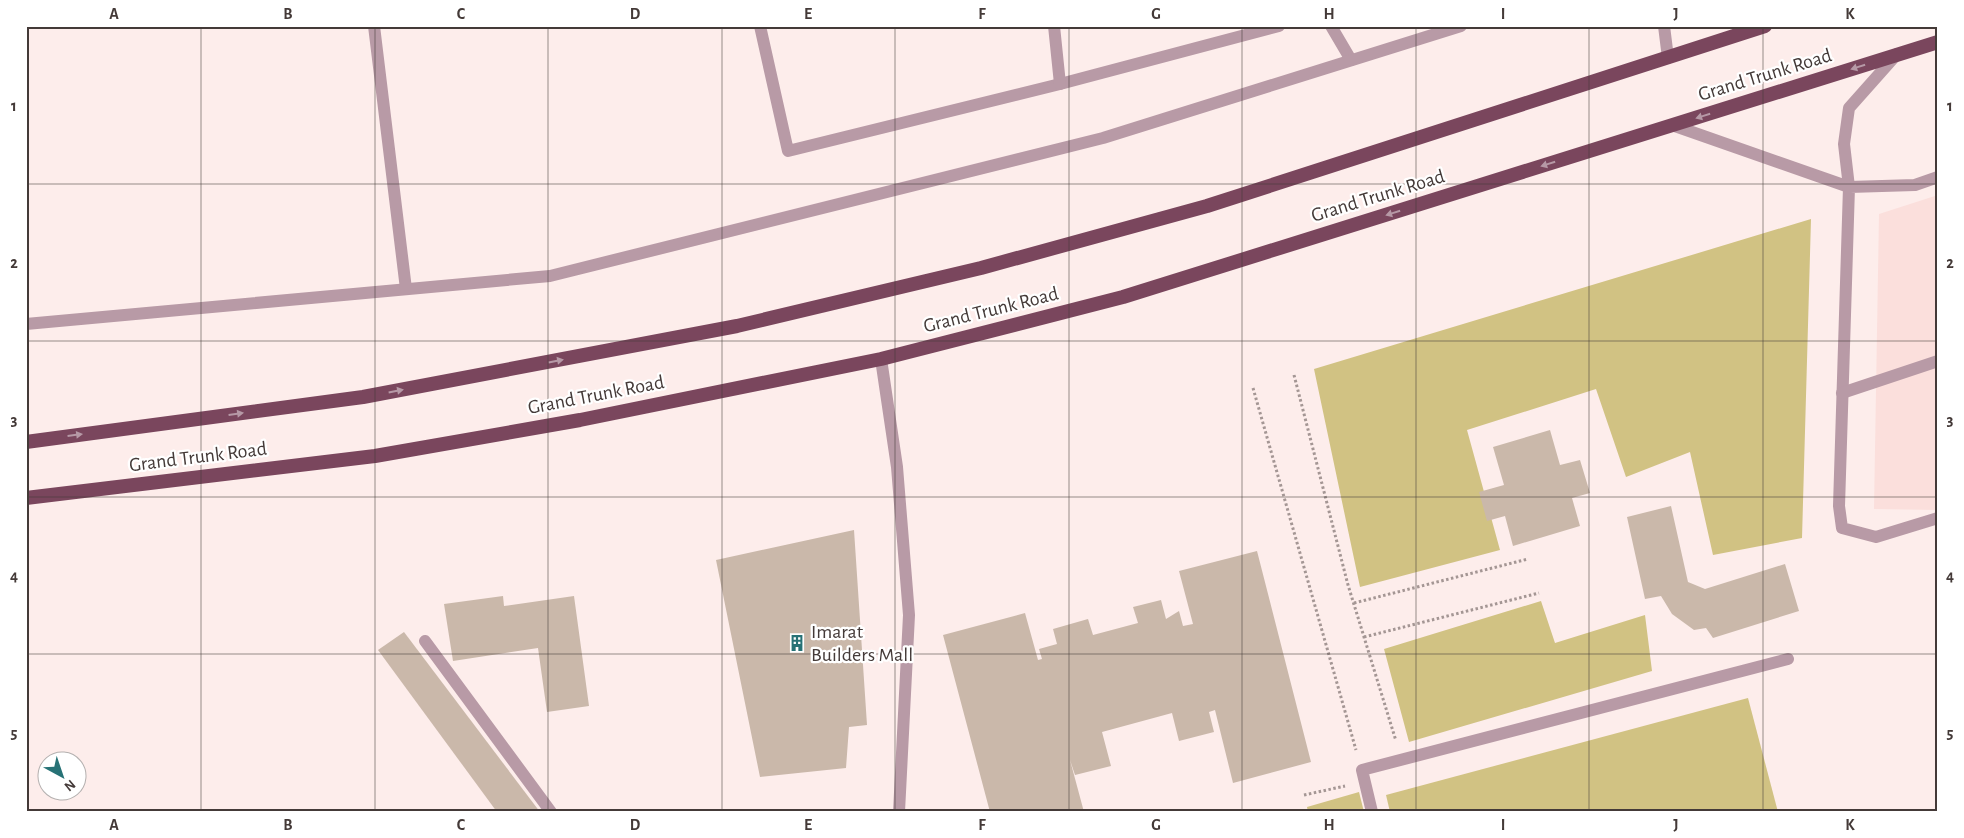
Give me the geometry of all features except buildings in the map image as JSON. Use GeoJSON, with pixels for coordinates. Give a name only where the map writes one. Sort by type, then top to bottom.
{"type":"FeatureCollection","features":[{"type":"Feature","properties":{"kind":"highway","name":"Grand Trunk Road"},"geometry":{"type":"LineString","coordinates":[[26,442],[363,397],[746,324],[981,268],[1207,206],[1425,134],[1765,26]]}},
{"type":"Feature","properties":{"kind":"highway","name":"Grand Trunk Road"},"geometry":{"type":"LineString","coordinates":[[26,498],[375,456],[580,420],[881,359],[1123,297],[1938,42]]}},
{"type":"Feature","properties":{"kind":"street"},"geometry":{"type":"LineString","coordinates":[[374,26],[406,289]]}},
{"type":"Feature","properties":{"kind":"street"},"geometry":{"type":"LineString","coordinates":[[760,26],[788,151],[1060,84],[1280,26]]}},
{"type":"Feature","properties":{"kind":"street"},"geometry":{"type":"LineString","coordinates":[[1054,26],[1060,84]]}},
{"type":"Feature","properties":{"kind":"street"},"geometry":{"type":"LineString","coordinates":[[1331,26],[1352,60]]}},
{"type":"Feature","properties":{"kind":"street"},"geometry":{"type":"LineString","coordinates":[[26,324],[550,276],[1103,138],[1461,26]]}},
{"type":"Feature","properties":{"kind":"street"},"geometry":{"type":"LineString","coordinates":[[1664,26],[1668,58]]}},
{"type":"Feature","properties":{"kind":"street"},"geometry":{"type":"LineString","coordinates":[[1897,54],[1849,108],[1844,144],[1849,187],[1839,506],[1842,528],[1876,537],[1938,518]]}},
{"type":"Feature","properties":{"kind":"street"},"geometry":{"type":"LineString","coordinates":[[1672,125],[1849,187],[1915,185],[1938,177]]}},
{"type":"Feature","properties":{"kind":"street"},"geometry":{"type":"LineString","coordinates":[[881,359],[897,466],[909,615],[899,812]]}},
{"type":"Feature","properties":{"kind":"street"},"geometry":{"type":"LineString","coordinates":[[1842,393],[1938,362]]}},
{"type":"Feature","properties":{"kind":"street"},"geometry":{"type":"LineString","coordinates":[[426,641],[551,812]]}},
{"type":"Feature","properties":{"kind":"street"},"geometry":{"type":"LineString","coordinates":[[1372,812],[1363,776],[1402,760],[1788,659]]}},
{"type":"Feature","properties":{"kind":"path"},"geometry":{"type":"LineString","coordinates":[[1294,375],[1354,603],[1402,760]]}},
{"type":"Feature","properties":{"kind":"path"},"geometry":{"type":"LineString","coordinates":[[1253,388],[1363,776],[1304,796]]}},
{"type":"Feature","properties":{"kind":"path"},"geometry":{"type":"LineString","coordinates":[[1354,603],[1528,559]]}},
{"type":"Feature","properties":{"kind":"path"},"geometry":{"type":"LineString","coordinates":[[1364,637],[1539,593]]}},
{"type":"Feature","properties":{"kind":"shaded area"},"geometry":{"type":"Polygon","coordinates":[[[1938,195],[1938,510],[1874,509],[1879,214],[1938,195]]]}},
{"type":"Feature","properties":{"kind":"shaded area"},"geometry":{"type":"Polygon","coordinates":[[[1811,219],[1802,538],[1713,555],[1690,452],[1626,477],[1596,389],[1467,430],[1500,550],[1360,587],[1314,369],[1811,219]]]}},
{"type":"Feature","properties":{"kind":"shaded area"},"geometry":{"type":"Polygon","coordinates":[[[1541,601],[1555,643],[1645,615],[1652,671],[1409,742],[1384,649],[1541,601]]]}},
{"type":"Feature","properties":{"kind":"shaded area"},"geometry":{"type":"Polygon","coordinates":[[[1748,698],[1778,812],[1390,812],[1386,795],[1748,698]]]}},
{"type":"Feature","properties":{"kind":"shaded area"},"geometry":{"type":"Polygon","coordinates":[[[1359,792],[1364,812],[1308,812],[1307,807],[1359,792]]]}},
{"type":"Feature","properties":{"kind":"place","name":"Imarat Builders Mall"},"geometry":{"type":"Point","coordinates":[797,643]}}]}
